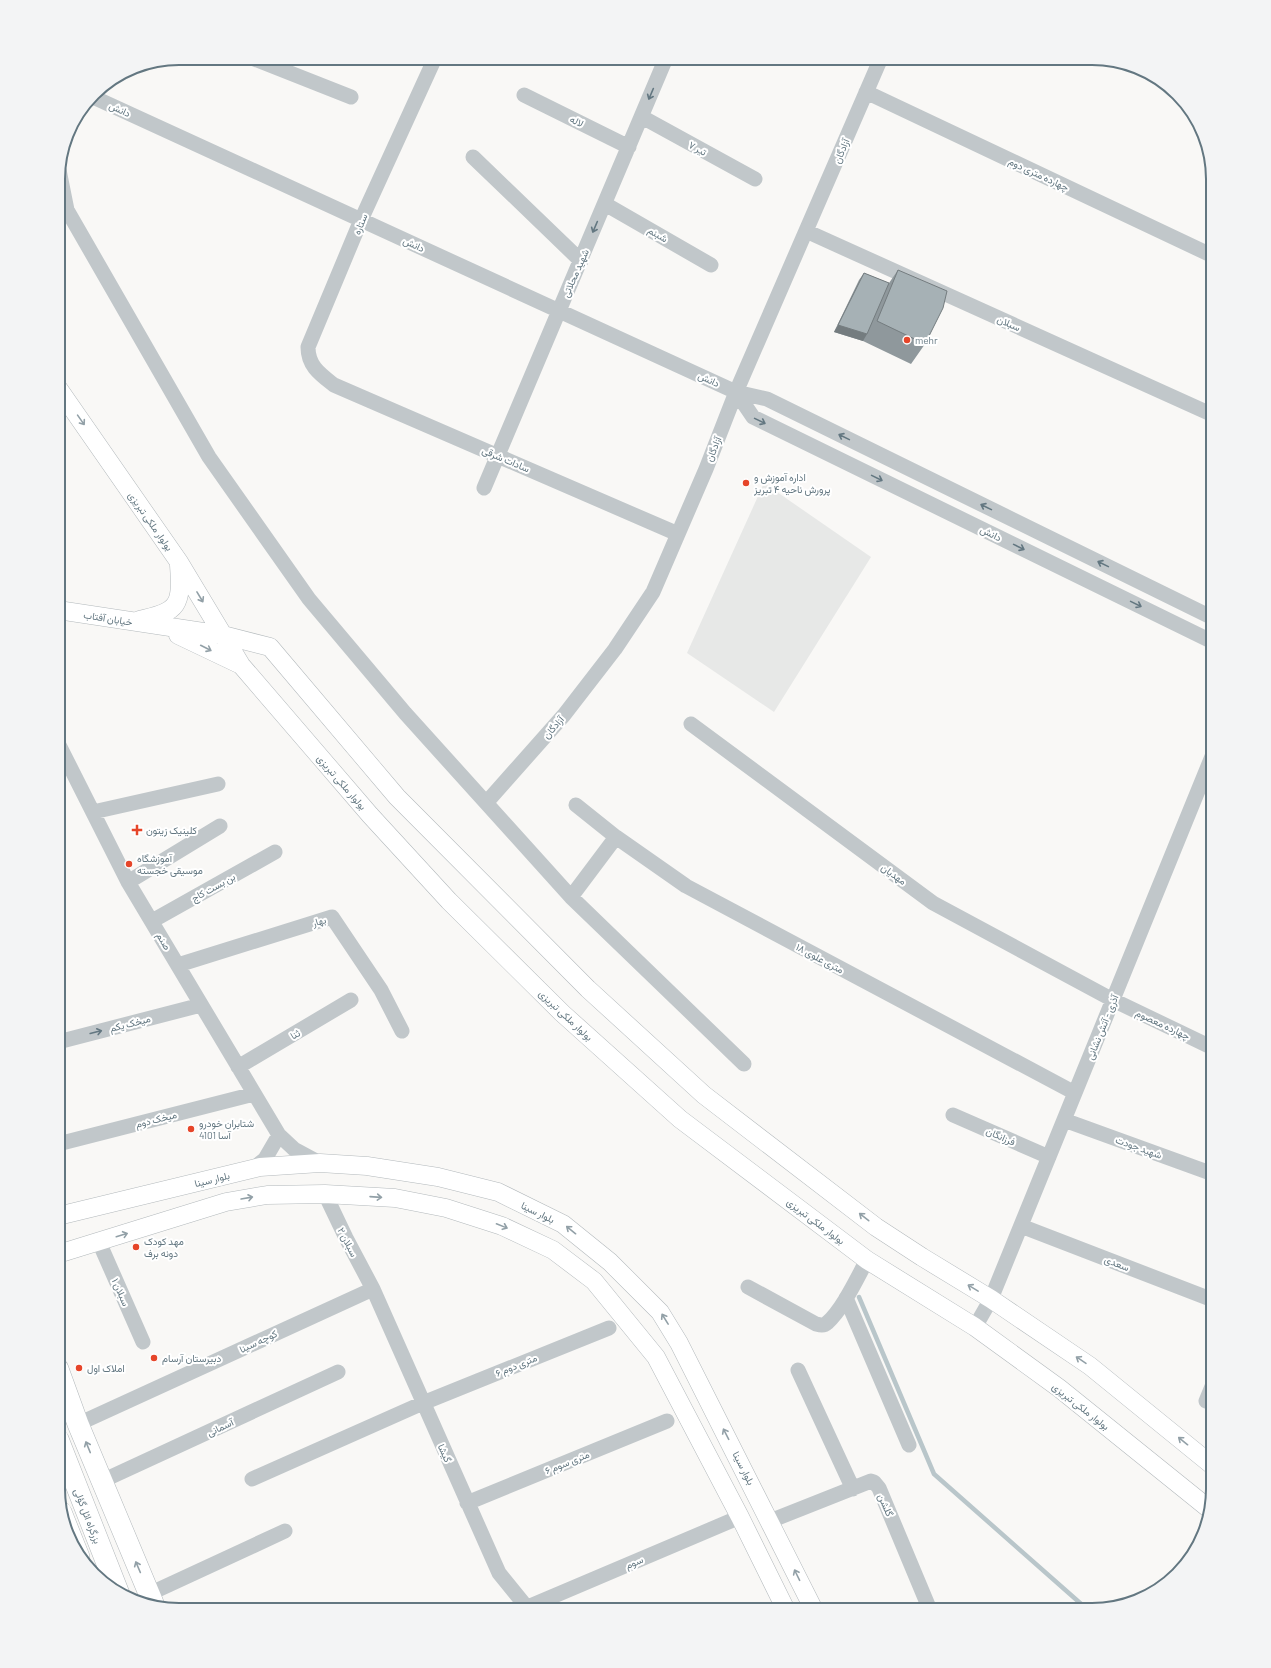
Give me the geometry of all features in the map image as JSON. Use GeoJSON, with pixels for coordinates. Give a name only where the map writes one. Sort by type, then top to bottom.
{"type":"FeatureCollection","features":[{"type":"Feature","properties":{"kind":"highway"},"geometry":{"type":"LineString","coordinates":[[65,1388],[78,1424],[151,1598]]}},
{"type":"Feature","properties":{"kind":"highway","name":"بزرگراه ائل گؤلی"},"geometry":{"type":"LineString","coordinates":[[65,1457],[114,1582]]}},
{"type":"Feature","properties":{"kind":"main road","name":"بولوار ملکی تبریزی"},"geometry":{"type":"LineString","coordinates":[[65,398],[179,562],[240,665],[370,815],[449,901],[562,1013],[680,1119],[867,1260],[975,1327],[1059,1388],[1205,1505]]}},
{"type":"Feature","properties":{"kind":"main road"},"geometry":{"type":"LineString","coordinates":[[129,622],[168,612],[175,606],[181,588],[179,562]]}},
{"type":"Feature","properties":{"kind":"main road","name":"خیابان آفتاب"},"geometry":{"type":"LineString","coordinates":[[65,611],[223,635],[270,647],[397,797],[599,1000],[704,1095],[864,1217],[922,1257],[991,1299]]}},
{"type":"Feature","properties":{"kind":"main road"},"geometry":{"type":"LineString","coordinates":[[158,626],[240,665]]}},
{"type":"Feature","properties":{"kind":"main road","name":"بلوار سینا"},"geometry":{"type":"LineString","coordinates":[[65,1214],[254,1168],[320,1163],[367,1166],[438,1177],[498,1192],[563,1224],[610,1262],[660,1312],[679,1342],[811,1603]]}},
{"type":"Feature","properties":{"kind":"main road"},"geometry":{"type":"LineString","coordinates":[[65,1252],[226,1202],[267,1195],[325,1194],[395,1198],[446,1208],[502,1226],[553,1250],[594,1281],[656,1357],[740,1517],[783,1603]]}},
{"type":"Feature","properties":{"kind":"main road"},"geometry":{"type":"LineString","coordinates":[[991,1299],[1090,1366],[1206,1460]]}},
{"type":"Feature","properties":{"kind":"main road"},"geometry":{"type":"LineString","coordinates":[[656,1357],[679,1342]]}},
{"type":"Feature","properties":{"kind":"street"},"geometry":{"type":"LineString","coordinates":[[270,65],[351,97]]}},
{"type":"Feature","properties":{"kind":"street","name":"ستاره"},"geometry":{"type":"LineString","coordinates":[[334,385],[315,370],[309,360],[308,347],[361,220],[432,65]]}},
{"type":"Feature","properties":{"kind":"street","name":"شهید محلاتی"},"geometry":{"type":"LineString","coordinates":[[484,488],[642,117],[660,65]]}},
{"type":"Feature","properties":{"kind":"street","name":"آزادگان"},"geometry":{"type":"LineString","coordinates":[[486,803],[564,715],[615,649],[653,592],[736,392],[878,65]]}},
{"type":"Feature","properties":{"kind":"street","name":"چهارده متری دوم"},"geometry":{"type":"LineString","coordinates":[[866,92],[1206,253]]}},
{"type":"Feature","properties":{"kind":"street","name":"لاله"},"geometry":{"type":"LineString","coordinates":[[524,95],[629,147]]}},
{"type":"Feature","properties":{"kind":"street","name":"دانش"},"geometry":{"type":"LineString","coordinates":[[97,99],[736,392],[767,399],[1206,615]]}},
{"type":"Feature","properties":{"kind":"street","name":"۷ تیر"},"geometry":{"type":"LineString","coordinates":[[642,117],[755,179]]}},
{"type":"Feature","properties":{"kind":"street"},"geometry":{"type":"LineString","coordinates":[[473,157],[581,260]]}},
{"type":"Feature","properties":{"kind":"street","name":"شبنم"},"geometry":{"type":"LineString","coordinates":[[605,204],[711,265]]}},
{"type":"Feature","properties":{"kind":"street"},"geometry":{"type":"LineString","coordinates":[[65,208],[208,457],[309,599],[406,713],[571,897],[744,1064]]}},
{"type":"Feature","properties":{"kind":"street","name":"سبلان"},"geometry":{"type":"LineString","coordinates":[[806,231],[1206,412]]}},
{"type":"Feature","properties":{"kind":"street","name":"سادات شرقی"},"geometry":{"type":"LineString","coordinates":[[334,385],[678,534]]}},
{"type":"Feature","properties":{"kind":"street","name":"دانش"},"geometry":{"type":"LineString","coordinates":[[736,392],[753,418],[1206,639]]}},
{"type":"Feature","properties":{"kind":"street","name":"مهدیان"},"geometry":{"type":"LineString","coordinates":[[691,724],[933,903],[1113,1000]]}},
{"type":"Feature","properties":{"kind":"street","name":"صنم"},"geometry":{"type":"LineString","coordinates":[[65,757],[128,882],[278,1135]]}},
{"type":"Feature","properties":{"kind":"street","name":"آذرى - آتش نشانى"},"geometry":{"type":"LineString","coordinates":[[975,1327],[991,1299],[1206,771]]}},
{"type":"Feature","properties":{"kind":"street"},"geometry":{"type":"LineString","coordinates":[[93,812],[218,784]]}},
{"type":"Feature","properties":{"kind":"street","name":"۱۸ متری علوی"},"geometry":{"type":"LineString","coordinates":[[576,805],[616,837],[686,886],[1075,1093]]}},
{"type":"Feature","properties":{"kind":"street"},"geometry":{"type":"LineString","coordinates":[[128,882],[220,826]]}},
{"type":"Feature","properties":{"kind":"street"},"geometry":{"type":"LineString","coordinates":[[571,897],[616,837]]}},
{"type":"Feature","properties":{"kind":"street","name":"بن بست کاج"},"geometry":{"type":"LineString","coordinates":[[152,921],[275,852]]}},
{"type":"Feature","properties":{"kind":"street","name":"بهار"},"geometry":{"type":"LineString","coordinates":[[178,965],[332,916],[381,990],[402,1031]]}},
{"type":"Feature","properties":{"kind":"street","name":"ثنا"},"geometry":{"type":"LineString","coordinates":[[238,1067],[351,1000]]}},
{"type":"Feature","properties":{"kind":"street","name":"چهارده معصوم"},"geometry":{"type":"LineString","coordinates":[[1113,1000],[1206,1045]]}},
{"type":"Feature","properties":{"kind":"street","name":"میخک یکم"},"geometry":{"type":"LineString","coordinates":[[65,1040],[201,1005]]}},
{"type":"Feature","properties":{"kind":"street","name":"میخک دوم"},"geometry":{"type":"LineString","coordinates":[[65,1142],[254,1094]]}},
{"type":"Feature","properties":{"kind":"street","name":"فرزانگان"},"geometry":{"type":"LineString","coordinates":[[953,1115],[1049,1157]]}},
{"type":"Feature","properties":{"kind":"street","name":"شهید جودت"},"geometry":{"type":"LineString","coordinates":[[1064,1120],[1206,1171]]}},
{"type":"Feature","properties":{"kind":"street"},"geometry":{"type":"LineString","coordinates":[[254,1168],[265,1158],[278,1135],[294,1148],[320,1163]]}},
{"type":"Feature","properties":{"kind":"street","name":"سبلان ۲"},"geometry":{"type":"LineString","coordinates":[[325,1194],[373,1289]]}},
{"type":"Feature","properties":{"kind":"street","name":"سعدی"},"geometry":{"type":"LineString","coordinates":[[1021,1226],[1206,1297]]}},
{"type":"Feature","properties":{"kind":"street","name":"سبلان ۱"},"geometry":{"type":"LineString","coordinates":[[99,1242],[143,1342]]}},
{"type":"Feature","properties":{"kind":"street"},"geometry":{"type":"LineString","coordinates":[[748,1287],[816,1324],[823,1326],[828,1323],[846,1298],[867,1260]]}},
{"type":"Feature","properties":{"kind":"street","name":"گیشا"},"geometry":{"type":"LineString","coordinates":[[373,1289],[499,1573],[524,1603]]}},
{"type":"Feature","properties":{"kind":"street","name":"کوچه سینا"},"geometry":{"type":"LineString","coordinates":[[78,1424],[373,1289]]}},
{"type":"Feature","properties":{"kind":"street"},"geometry":{"type":"LineString","coordinates":[[846,1298],[909,1445]]}},
{"type":"Feature","properties":{"kind":"street","name":"۶ متری دوم"},"geometry":{"type":"LineString","coordinates":[[252,1480],[423,1403],[609,1328]]}},
{"type":"Feature","properties":{"kind":"street"},"geometry":{"type":"LineString","coordinates":[[798,1370],[853,1489]]}},
{"type":"Feature","properties":{"kind":"street","name":"آسمانی"},"geometry":{"type":"LineString","coordinates":[[102,1481],[338,1372]]}},
{"type":"Feature","properties":{"kind":"street","name":"۶ متری سوم"},"geometry":{"type":"LineString","coordinates":[[467,1503],[667,1421]]}},
{"type":"Feature","properties":{"kind":"street","name":"گلشن"},"geometry":{"type":"LineString","coordinates":[[770,1521],[871,1481],[874,1482],[879,1488],[927,1603]]}},
{"type":"Feature","properties":{"kind":"street","name":"سوم"},"geometry":{"type":"LineString","coordinates":[[543,1603],[740,1517]]}},
{"type":"Feature","properties":{"kind":"street"},"geometry":{"type":"LineString","coordinates":[[151,1598],[285,1531]]}},
{"type":"Feature","properties":{"kind":"shaded area"},"geometry":{"type":"Polygon","coordinates":[[[764,483],[871,557],[774,712],[687,653],[764,483]]]}},
{"type":"Feature","properties":{"kind":"building"},"geometry":{"type":"Polygon","coordinates":[[[898,270],[947,291],[943,308],[925,344],[877,321],[898,270]]]}},
{"type":"Feature","properties":{"kind":"building"},"geometry":{"type":"Polygon","coordinates":[[[864,273],[889,283],[867,334],[838,325],[864,273]]]}},
{"type":"Feature","properties":{"kind":"waterway"},"geometry":{"type":"LineString","coordinates":[[859,1297],[934,1474],[1080,1603]]}},
{"type":"Feature","properties":{"kind":"place","name":"mehr"},"geometry":{"type":"Point","coordinates":[907,340]}},
{"type":"Feature","properties":{"kind":"place","name":"اداره آموزش و پرورش ناحیه ۴ تبریز"},"geometry":{"type":"Point","coordinates":[746,483]}},
{"type":"Feature","properties":{"kind":"place","name":"کلینیک زیتون"},"geometry":{"type":"Point","coordinates":[137,830]}},
{"type":"Feature","properties":{"kind":"place","name":"آموزشگاه موسیقی خجسته"},"geometry":{"type":"Point","coordinates":[129,864]}},
{"type":"Feature","properties":{"kind":"place","name":"شتابران خودرو 4101 آسا"},"geometry":{"type":"Point","coordinates":[191,1129]}},
{"type":"Feature","properties":{"kind":"place","name":"مهد کودک دونه برف"},"geometry":{"type":"Point","coordinates":[136,1247]}},
{"type":"Feature","properties":{"kind":"place","name":"دبیرستان آرسام"},"geometry":{"type":"Point","coordinates":[154,1358]}},
{"type":"Feature","properties":{"kind":"place","name":"املاک اول"},"geometry":{"type":"Point","coordinates":[79,1368]}}]}
